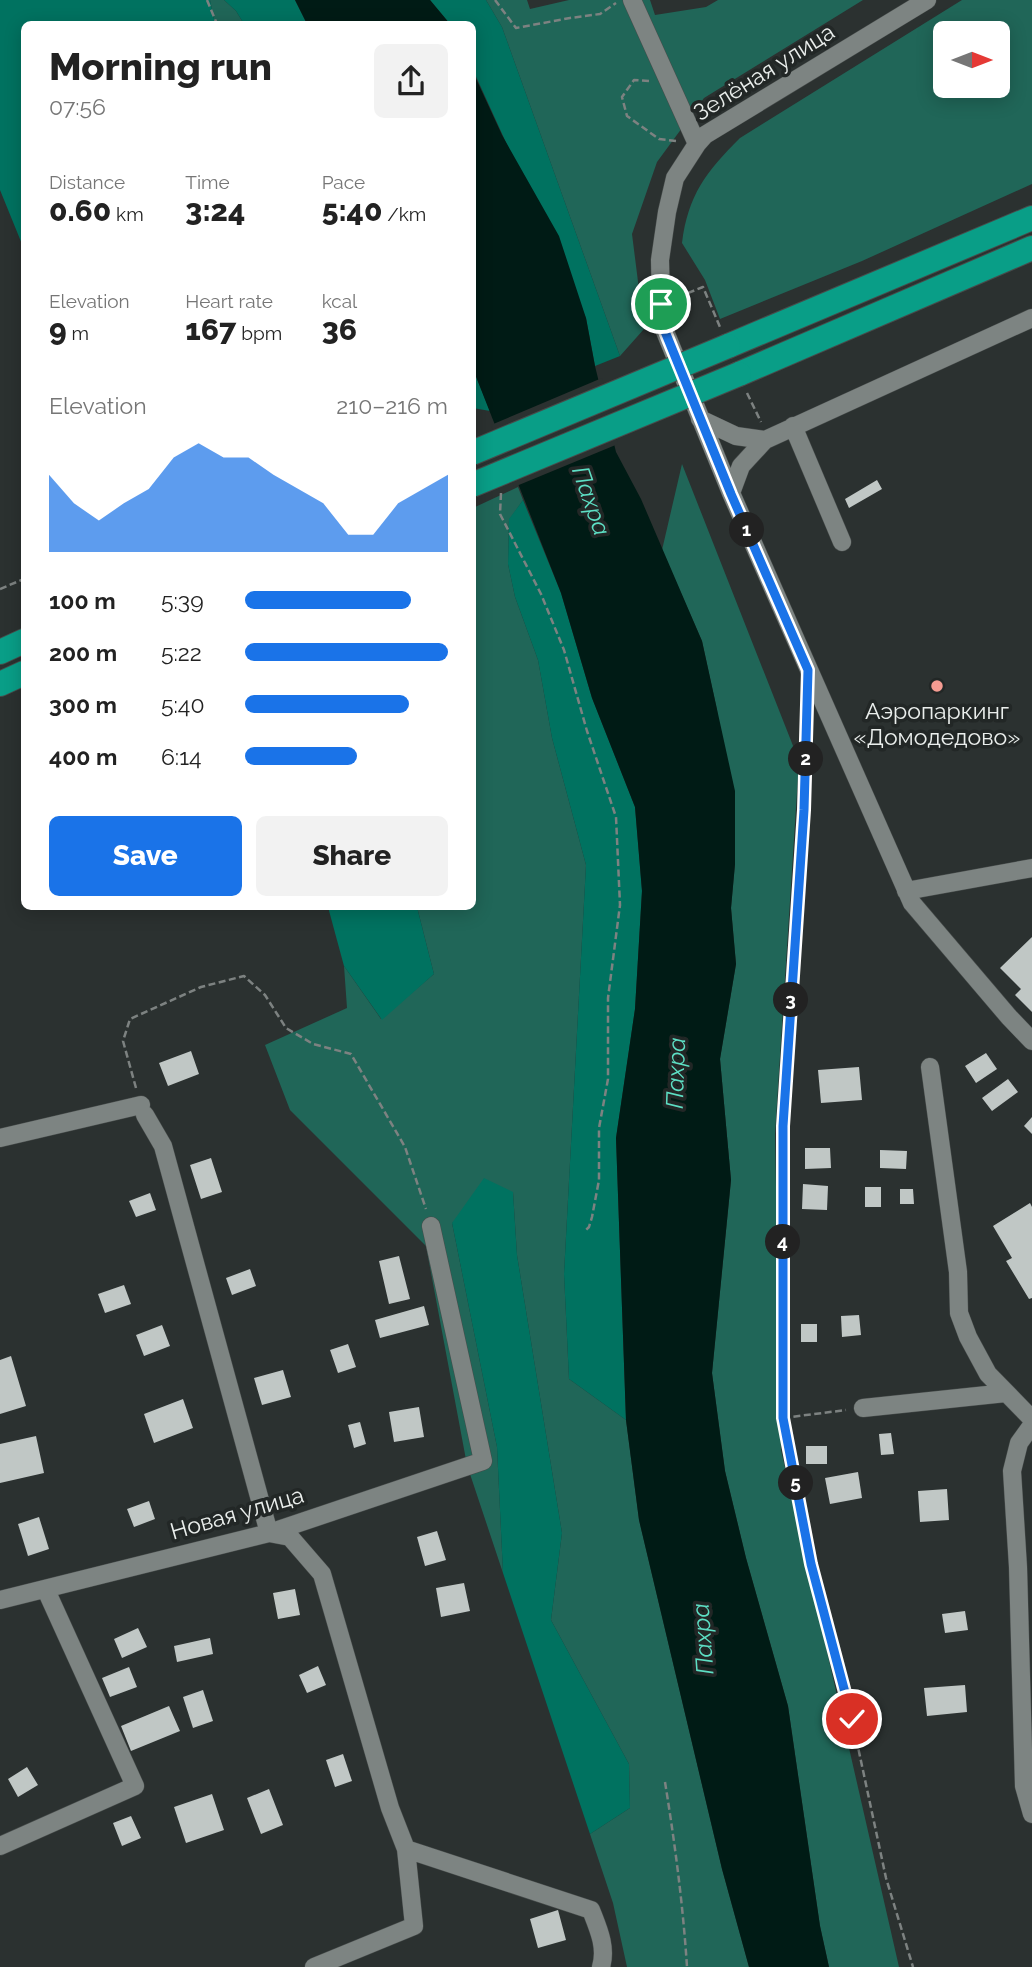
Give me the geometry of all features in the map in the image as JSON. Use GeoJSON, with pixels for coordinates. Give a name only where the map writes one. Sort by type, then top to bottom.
{"type":"FeatureCollection","features":[{"type":"Feature","properties":{"kind":"highway"},"geometry":{"type":"LineString","coordinates":[[476,451],[1032,218]]}},
{"type":"Feature","properties":{"kind":"highway"},"geometry":{"type":"LineString","coordinates":[[476,483],[1032,248]]}},
{"type":"Feature","properties":{"kind":"highway"},"geometry":{"type":"LineString","coordinates":[[0,652],[21,642]]}},
{"type":"Feature","properties":{"kind":"highway"},"geometry":{"type":"LineString","coordinates":[[0,684],[21,674]]}},
{"type":"Feature","properties":{"kind":"street"},"geometry":{"type":"LineString","coordinates":[[632,0],[697,144]]}},
{"type":"Feature","properties":{"kind":"street","name":"Зелёная улица"},"geometry":{"type":"LineString","coordinates":[[927,0],[705,135],[697,144],[675,178],[667,212],[660,260],[661,304],[664,329],[731,494],[912,903],[1032,1041]]}},
{"type":"Feature","properties":{"kind":"street"},"geometry":{"type":"LineString","coordinates":[[731,494],[741,466],[766,439],[1032,318]]}},
{"type":"Feature","properties":{"kind":"street"},"geometry":{"type":"LineString","coordinates":[[700,419],[736,436],[766,439]]}},
{"type":"Feature","properties":{"kind":"street"},"geometry":{"type":"LineString","coordinates":[[793,425],[842,542]]}},
{"type":"Feature","properties":{"kind":"street"},"geometry":{"type":"LineString","coordinates":[[906,891],[1032,868]]}},
{"type":"Feature","properties":{"kind":"street"},"geometry":{"type":"LineString","coordinates":[[930,1067],[958,1272],[959,1313],[968,1337],[988,1374],[1032,1419]]}},
{"type":"Feature","properties":{"kind":"street"},"geometry":{"type":"LineString","coordinates":[[0,1138],[143,1110],[163,1146],[269,1532],[290,1537],[322,1574],[390,1808],[406,1849],[414,1926],[314,1967]]}},
{"type":"Feature","properties":{"kind":"street","name":"Новая улица"},"geometry":{"type":"LineString","coordinates":[[0,1600],[269,1532],[483,1461],[431,1226]]}},
{"type":"Feature","properties":{"kind":"street"},"geometry":{"type":"LineString","coordinates":[[863,1408],[1006,1392]]}},
{"type":"Feature","properties":{"kind":"street"},"geometry":{"type":"LineString","coordinates":[[1032,1425],[1019,1443],[1012,1471],[1018,1567],[1024,1786],[1032,1814]]}},
{"type":"Feature","properties":{"kind":"street"},"geometry":{"type":"LineString","coordinates":[[1018,1567],[1032,1593]]}},
{"type":"Feature","properties":{"kind":"street"},"geometry":{"type":"LineString","coordinates":[[0,1846],[135,1786],[46,1590]]}},
{"type":"Feature","properties":{"kind":"street"},"geometry":{"type":"LineString","coordinates":[[406,1849],[591,1910],[603,1940],[601,1967]]}},
{"type":"Feature","properties":{"kind":"path"},"geometry":{"type":"LineString","coordinates":[[207,0],[217,21]]}},
{"type":"Feature","properties":{"kind":"path"},"geometry":{"type":"LineString","coordinates":[[495,0],[516,28],[600,14],[620,0]]}},
{"type":"Feature","properties":{"kind":"path"},"geometry":{"type":"LineString","coordinates":[[673,91],[646,80],[634,80],[622,97],[627,116],[659,139],[697,144]]}},
{"type":"Feature","properties":{"kind":"path"},"geometry":{"type":"LineString","coordinates":[[661,304],[703,287],[728,346]]}},
{"type":"Feature","properties":{"kind":"path"},"geometry":{"type":"LineString","coordinates":[[739,374],[766,439]]}},
{"type":"Feature","properties":{"kind":"path"},"geometry":{"type":"LineString","coordinates":[[500,514],[541,594],[564,649],[587,731],[616,817],[620,905],[608,998],[608,1079],[599,1128],[599,1180],[592,1217],[586,1230]]}},
{"type":"Feature","properties":{"kind":"path"},"geometry":{"type":"LineString","coordinates":[[0,589],[21,580]]}},
{"type":"Feature","properties":{"kind":"path"},"geometry":{"type":"LineString","coordinates":[[807,708],[804,810],[783,1126],[783,1418],[811,1564],[852,1719],[886,1878],[913,1967]]}},
{"type":"Feature","properties":{"kind":"path"},"geometry":{"type":"LineString","coordinates":[[143,1110],[123,1041],[130,1020],[201,987],[244,976],[265,995],[286,1028],[313,1044],[351,1054],[405,1147],[431,1226]]}},
{"type":"Feature","properties":{"kind":"path"},"geometry":{"type":"LineString","coordinates":[[783,1418],[863,1408]]}},
{"type":"Feature","properties":{"kind":"path"},"geometry":{"type":"LineString","coordinates":[[665,1782],[674,1834],[687,1967]]}},
{"type":"Feature","properties":{"kind":"green space"},"geometry":{"type":"Polygon","coordinates":[[[0,0],[210,0],[214,21],[21,21],[21,242],[0,190],[0,0]]]}},
{"type":"Feature","properties":{"kind":"green space"},"geometry":{"type":"Polygon","coordinates":[[[210,0],[224,0],[242,21],[214,21],[210,0]]]}},
{"type":"Feature","properties":{"kind":"green space"},"geometry":{"type":"Polygon","coordinates":[[[224,0],[295,0],[306,21],[242,21],[224,0]]]}},
{"type":"Feature","properties":{"kind":"green space"},"geometry":{"type":"Polygon","coordinates":[[[430,0],[486,0],[502,27],[620,356],[595,366],[586,318],[476,77],[476,21],[448,21],[430,0]]]}},
{"type":"Feature","properties":{"kind":"green space"},"geometry":{"type":"Polygon","coordinates":[[[486,0],[527,0],[530,9],[569,0],[650,0],[655,15],[706,7],[718,0],[863,0],[704,98],[657,162],[632,234],[644,329],[620,356],[502,27],[486,0]]]}},
{"type":"Feature","properties":{"kind":"green space"},"geometry":{"type":"Polygon","coordinates":[[[962,0],[1032,0],[1032,184],[862,261],[720,319],[705,280],[682,243],[694,198],[717,162],[740,138],[962,0]]]}},
{"type":"Feature","properties":{"kind":"green space"},"geometry":{"type":"Polygon","coordinates":[[[476,376],[490,411],[476,409],[476,376]]]}},
{"type":"Feature","properties":{"kind":"green space"},"geometry":{"type":"Polygon","coordinates":[[[682,464],[799,761],[775,1134],[781,1450],[899,1967],[829,1967],[820,1926],[788,1706],[746,1558],[725,1471],[712,1373],[731,1180],[720,1059],[736,964],[731,908],[735,864],[717,710],[702,641],[662,550],[682,464]]]}},
{"type":"Feature","properties":{"kind":"green space"},"geometry":{"type":"Polygon","coordinates":[[[518,487],[523,500],[509,520],[508,564],[515,597],[538,660],[552,738],[586,865],[564,1274],[569,1379],[626,1420],[639,1520],[722,1869],[749,1967],[627,1967],[613,1903],[590,1834],[630,1808],[629,1764],[551,1620],[562,1533],[517,1255],[513,1192],[452,1223],[497,1447],[503,1573],[467,1465],[426,1246],[290,1110],[265,1045],[347,1008],[344,966],[381,1019],[434,974],[418,910],[476,910],[476,507],[518,487]]]}},
{"type":"Feature","properties":{"kind":"green space"},"geometry":{"type":"Polygon","coordinates":[[[523,500],[561,593],[592,698],[635,807],[642,891],[635,1009],[616,1138],[626,1420],[569,1379],[564,1274],[586,865],[552,738],[538,660],[515,597],[508,564],[509,519],[523,500]]]}},
{"type":"Feature","properties":{"kind":"green space"},"geometry":{"type":"Polygon","coordinates":[[[329,910],[418,910],[434,974],[382,1020],[344,966],[329,910]]]}},
{"type":"Feature","properties":{"kind":"green space"},"geometry":{"type":"Polygon","coordinates":[[[484,1178],[513,1192],[517,1255],[562,1533],[551,1620],[629,1764],[630,1808],[590,1834],[503,1573],[497,1447],[452,1223],[484,1178]]]}},
{"type":"Feature","properties":{"kind":"water"},"geometry":{"type":"Polygon","coordinates":[[[295,0],[430,0],[448,21],[306,21],[295,0]]]}},
{"type":"Feature","properties":{"kind":"water","name":"Пахра"},"geometry":{"type":"Polygon","coordinates":[[[476,79],[502,135],[559,236],[586,318],[616,452],[641,499],[702,641],[735,791],[735,864],[731,908],[736,964],[720,1059],[731,1180],[712,1373],[725,1471],[746,1558],[788,1706],[820,1926],[829,1967],[749,1967],[722,1869],[639,1520],[626,1420],[616,1138],[635,1009],[642,891],[635,807],[592,698],[561,593],[476,377],[476,79]]]}},
{"type":"Feature","properties":{"kind":"pier"},"geometry":{"type":"Polygon","coordinates":[[[602,378],[618,444],[514,487],[491,425],[602,378]]]}},
{"type":"Feature","properties":{"kind":"building"},"geometry":{"type":"Polygon","coordinates":[[[877,480],[882,489],[849,508],[845,499],[877,480]]]}},
{"type":"Feature","properties":{"kind":"building"},"geometry":{"type":"Polygon","coordinates":[[[1032,937],[1032,1012],[1015,995],[1021,989],[1000,968],[1032,937]]]}},
{"type":"Feature","properties":{"kind":"building"},"geometry":{"type":"Polygon","coordinates":[[[191,1051],[199,1074],[168,1086],[159,1063],[191,1051]]]}},
{"type":"Feature","properties":{"kind":"building"},"geometry":{"type":"Polygon","coordinates":[[[986,1053],[997,1069],[976,1083],[965,1066],[986,1053]]]}},
{"type":"Feature","properties":{"kind":"building"},"geometry":{"type":"Polygon","coordinates":[[[859,1067],[862,1100],[821,1103],[818,1070],[859,1067]]]}},
{"type":"Feature","properties":{"kind":"building"},"geometry":{"type":"Polygon","coordinates":[[[1008,1079],[1018,1092],[992,1111],[982,1098],[1008,1079]]]}},
{"type":"Feature","properties":{"kind":"building"},"geometry":{"type":"Polygon","coordinates":[[[1032,1117],[1032,1134],[1024,1126],[1032,1117]]]}},
{"type":"Feature","properties":{"kind":"building"},"geometry":{"type":"Polygon","coordinates":[[[805,1148],[830,1148],[831,1168],[805,1169],[805,1148]]]}},
{"type":"Feature","properties":{"kind":"building"},"geometry":{"type":"Polygon","coordinates":[[[880,1150],[907,1151],[906,1169],[880,1168],[880,1150]]]}},
{"type":"Feature","properties":{"kind":"building"},"geometry":{"type":"Polygon","coordinates":[[[211,1158],[222,1192],[201,1199],[190,1165],[211,1158]]]}},
{"type":"Feature","properties":{"kind":"building"},"geometry":{"type":"Polygon","coordinates":[[[803,1184],[828,1186],[827,1210],[802,1209],[803,1184]]]}},
{"type":"Feature","properties":{"kind":"building"},"geometry":{"type":"Polygon","coordinates":[[[865,1187],[881,1187],[881,1207],[865,1207],[865,1187]]]}},
{"type":"Feature","properties":{"kind":"building"},"geometry":{"type":"Polygon","coordinates":[[[900,1189],[913,1189],[914,1204],[900,1204],[900,1189]]]}},
{"type":"Feature","properties":{"kind":"building"},"geometry":{"type":"Polygon","coordinates":[[[150,1193],[156,1210],[136,1217],[129,1201],[150,1193]]]}},
{"type":"Feature","properties":{"kind":"building"},"geometry":{"type":"Polygon","coordinates":[[[1030,1203],[1032,1298],[1029,1299],[1006,1261],[1012,1258],[993,1226],[1030,1203]]]}},
{"type":"Feature","properties":{"kind":"building"},"geometry":{"type":"Polygon","coordinates":[[[399,1256],[410,1299],[389,1304],[379,1261],[399,1256]]]}},
{"type":"Feature","properties":{"kind":"building"},"geometry":{"type":"Polygon","coordinates":[[[250,1269],[256,1286],[232,1295],[226,1278],[250,1269]]]}},
{"type":"Feature","properties":{"kind":"building"},"geometry":{"type":"Polygon","coordinates":[[[124,1285],[131,1304],[105,1313],[98,1294],[124,1285]]]}},
{"type":"Feature","properties":{"kind":"building"},"geometry":{"type":"Polygon","coordinates":[[[424,1306],[429,1325],[380,1338],[375,1320],[424,1306]]]}},
{"type":"Feature","properties":{"kind":"building"},"geometry":{"type":"Polygon","coordinates":[[[859,1315],[861,1335],[842,1337],[841,1316],[859,1315]]]}},
{"type":"Feature","properties":{"kind":"building"},"geometry":{"type":"Polygon","coordinates":[[[801,1324],[817,1324],[817,1342],[801,1342],[801,1324]]]}},
{"type":"Feature","properties":{"kind":"building"},"geometry":{"type":"Polygon","coordinates":[[[162,1325],[170,1346],[144,1356],[136,1335],[162,1325]]]}},
{"type":"Feature","properties":{"kind":"building"},"geometry":{"type":"Polygon","coordinates":[[[348,1344],[356,1367],[338,1373],[330,1350],[348,1344]]]}},
{"type":"Feature","properties":{"kind":"building"},"geometry":{"type":"Polygon","coordinates":[[[11,1356],[26,1406],[0,1414],[0,1360],[11,1356]]]}},
{"type":"Feature","properties":{"kind":"building"},"geometry":{"type":"Polygon","coordinates":[[[283,1370],[291,1397],[262,1405],[254,1378],[283,1370]]]}},
{"type":"Feature","properties":{"kind":"building"},"geometry":{"type":"Polygon","coordinates":[[[183,1399],[193,1428],[154,1443],[144,1414],[183,1399]]]}},
{"type":"Feature","properties":{"kind":"building"},"geometry":{"type":"Polygon","coordinates":[[[419,1407],[424,1437],[394,1442],[389,1412],[419,1407]]]}},
{"type":"Feature","properties":{"kind":"building"},"geometry":{"type":"Polygon","coordinates":[[[360,1422],[366,1444],[354,1448],[348,1425],[360,1422]]]}},
{"type":"Feature","properties":{"kind":"building"},"geometry":{"type":"Polygon","coordinates":[[[891,1433],[894,1454],[881,1455],[879,1434],[891,1433]]]}},
{"type":"Feature","properties":{"kind":"building"},"geometry":{"type":"Polygon","coordinates":[[[36,1436],[44,1473],[0,1483],[0,1444],[36,1436]]]}},
{"type":"Feature","properties":{"kind":"building"},"geometry":{"type":"Polygon","coordinates":[[[806,1446],[827,1446],[827,1464],[806,1464],[806,1446]]]}},
{"type":"Feature","properties":{"kind":"building"},"geometry":{"type":"Polygon","coordinates":[[[858,1472],[862,1498],[830,1504],[825,1478],[858,1472]]]}},
{"type":"Feature","properties":{"kind":"building"},"geometry":{"type":"Polygon","coordinates":[[[947,1489],[949,1520],[920,1522],[918,1491],[947,1489]]]}},
{"type":"Feature","properties":{"kind":"building"},"geometry":{"type":"Polygon","coordinates":[[[149,1501],[155,1519],[134,1527],[127,1509],[149,1501]]]}},
{"type":"Feature","properties":{"kind":"building"},"geometry":{"type":"Polygon","coordinates":[[[39,1517],[49,1549],[28,1556],[18,1524],[39,1517]]]}},
{"type":"Feature","properties":{"kind":"building"},"geometry":{"type":"Polygon","coordinates":[[[437,1531],[446,1560],[425,1566],[417,1537],[437,1531]]]}},
{"type":"Feature","properties":{"kind":"building"},"geometry":{"type":"Polygon","coordinates":[[[464,1583],[470,1611],[441,1617],[436,1588],[464,1583]]]}},
{"type":"Feature","properties":{"kind":"building"},"geometry":{"type":"Polygon","coordinates":[[[295,1589],[300,1615],[278,1619],[273,1593],[295,1589]]]}},
{"type":"Feature","properties":{"kind":"building"},"geometry":{"type":"Polygon","coordinates":[[[965,1611],[968,1630],[945,1633],[942,1614],[965,1611]]]}},
{"type":"Feature","properties":{"kind":"building"},"geometry":{"type":"Polygon","coordinates":[[[138,1628],[147,1647],[122,1658],[114,1639],[138,1628]]]}},
{"type":"Feature","properties":{"kind":"building"},"geometry":{"type":"Polygon","coordinates":[[[210,1638],[213,1654],[177,1662],[174,1646],[210,1638]]]}},
{"type":"Feature","properties":{"kind":"building"},"geometry":{"type":"Polygon","coordinates":[[[318,1666],[326,1685],[307,1693],[299,1675],[318,1666]]]}},
{"type":"Feature","properties":{"kind":"building"},"geometry":{"type":"Polygon","coordinates":[[[129,1667],[137,1687],[110,1697],[102,1678],[129,1667]]]}},
{"type":"Feature","properties":{"kind":"building"},"geometry":{"type":"Polygon","coordinates":[[[965,1685],[967,1712],[927,1716],[924,1688],[965,1685]]]}},
{"type":"Feature","properties":{"kind":"building"},"geometry":{"type":"Polygon","coordinates":[[[203,1690],[213,1721],[193,1728],[183,1697],[203,1690]]]}},
{"type":"Feature","properties":{"kind":"building"},"geometry":{"type":"Polygon","coordinates":[[[169,1706],[180,1731],[131,1751],[121,1726],[169,1706]]]}},
{"type":"Feature","properties":{"kind":"building"},"geometry":{"type":"Polygon","coordinates":[[[343,1754],[352,1781],[335,1787],[326,1760],[343,1754]]]}},
{"type":"Feature","properties":{"kind":"building"},"geometry":{"type":"Polygon","coordinates":[[[27,1767],[38,1785],[18,1797],[8,1779],[27,1767]]]}},
{"type":"Feature","properties":{"kind":"building"},"geometry":{"type":"Polygon","coordinates":[[[269,1789],[283,1825],[261,1834],[247,1798],[269,1789]]]}},
{"type":"Feature","properties":{"kind":"building"},"geometry":{"type":"Polygon","coordinates":[[[212,1794],[224,1830],[186,1843],[174,1807],[212,1794]]]}},
{"type":"Feature","properties":{"kind":"building"},"geometry":{"type":"Polygon","coordinates":[[[131,1816],[141,1838],[122,1846],[113,1823],[131,1816]]]}},
{"type":"Feature","properties":{"kind":"building"},"geometry":{"type":"Polygon","coordinates":[[[558,1910],[566,1940],[538,1948],[530,1919],[558,1910]]]}},
{"type":"Feature","properties":{"kind":"place","name":"Аэропаркинг «Домодедово»"},"geometry":{"type":"Point","coordinates":[937,686]}},
{"type":"Feature","properties":{"kind":"route"},"geometry":{"type":"LineString","coordinates":[[661,304],[664,329],[731,494],[808,670],[804,810],[783,1126],[783,1418],[811,1564],[852,1719]]}}]}
